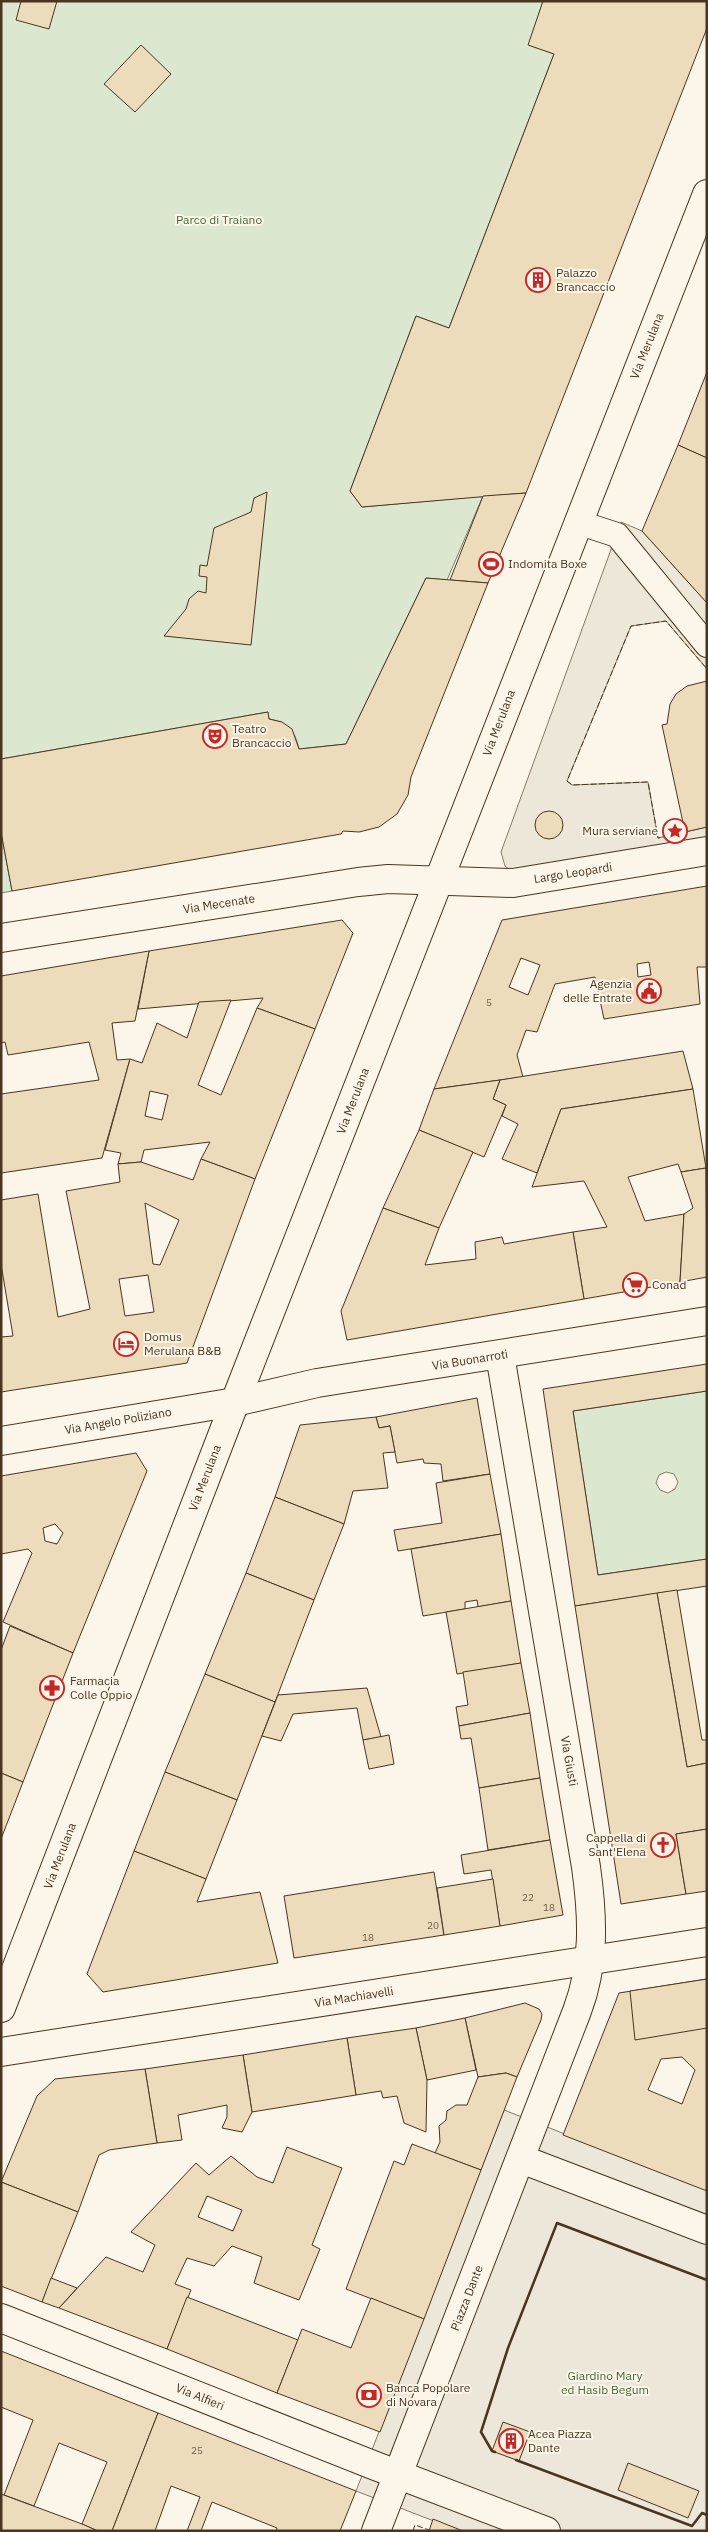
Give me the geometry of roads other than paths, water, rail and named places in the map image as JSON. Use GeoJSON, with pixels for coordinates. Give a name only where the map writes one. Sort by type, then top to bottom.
{"type":"FeatureCollection","features":[{"type":"Feature","properties":{"kind":"street","name":"Via Merulana"},"geometry":{"type":"LineString","coordinates":[[1,2008],[577,522],[707,194]]}},
{"type":"Feature","properties":{"kind":"street"},"geometry":{"type":"LineString","coordinates":[[577,522],[617,535],[707,645]]}},
{"type":"Feature","properties":{"kind":"street","name":"Largo Leopardi"},"geometry":{"type":"LineString","coordinates":[[438,881],[514,883],[707,851]]}},
{"type":"Feature","properties":{"kind":"street","name":"Via Mecenate"},"geometry":{"type":"LineString","coordinates":[[1,938],[358,882],[388,879],[438,881]]}},
{"type":"Feature","properties":{"kind":"street","name":"Via Buonarroti"},"geometry":{"type":"LineString","coordinates":[[235,1402],[317,1383],[707,1321]]}},
{"type":"Feature","properties":{"kind":"street","name":"Via Giusti"},"geometry":{"type":"LineString","coordinates":[[500,1355],[586,1867],[592,1922],[590,1959],[584,1994],[521,2159]]}},
{"type":"Feature","properties":{"kind":"street","name":"Via Angelo Poliziano"},"geometry":{"type":"LineString","coordinates":[[1,1441],[235,1402]]}},
{"type":"Feature","properties":{"kind":"street","name":"Via Machiavelli"},"geometry":{"type":"LineString","coordinates":[[1,2052],[707,1942]]}},
{"type":"Feature","properties":{"kind":"street"},"geometry":{"type":"LineString","coordinates":[[521,2159],[707,2230]]}},
{"type":"Feature","properties":{"kind":"street","name":"Piazza Dante"},"geometry":{"type":"LineString","coordinates":[[376,2531],[521,2159]]}},
{"type":"Feature","properties":{"kind":"street","name":"Via Alfieri"},"geometry":{"type":"LineString","coordinates":[[1,2318],[398,2474]]}},
{"type":"Feature","properties":{"kind":"street"},"geometry":{"type":"LineString","coordinates":[[398,2474],[546,2531]]}},
{"type":"Feature","properties":{"kind":"place","name":"Palazzo Brancaccio"},"geometry":{"type":"Point","coordinates":[538,280]}},
{"type":"Feature","properties":{"kind":"place","name":"Indomita Boxe"},"geometry":{"type":"Point","coordinates":[491,564]}},
{"type":"Feature","properties":{"kind":"place","name":"Teatro Brancaccio"},"geometry":{"type":"Point","coordinates":[215,736]}},
{"type":"Feature","properties":{"kind":"place","name":"Mura serviane"},"geometry":{"type":"Point","coordinates":[675,831]}},
{"type":"Feature","properties":{"kind":"place","name":"Agenzia delle Entrate"},"geometry":{"type":"Point","coordinates":[649,991]}},
{"type":"Feature","properties":{"kind":"place","name":"Conad"},"geometry":{"type":"Point","coordinates":[635,1285]}},
{"type":"Feature","properties":{"kind":"place","name":"Domus Merulana B&B"},"geometry":{"type":"Point","coordinates":[126,1344]}},
{"type":"Feature","properties":{"kind":"place","name":"Farmacia Colle Oppio"},"geometry":{"type":"Point","coordinates":[52,1688]}},
{"type":"Feature","properties":{"kind":"place","name":"Cappella di Sant'Elena"},"geometry":{"type":"Point","coordinates":[663,1845]}},
{"type":"Feature","properties":{"kind":"place","name":"Banca Popolare di Novara"},"geometry":{"type":"Point","coordinates":[369,2395]}},
{"type":"Feature","properties":{"kind":"place","name":"Acea Piazza Dante"},"geometry":{"type":"Point","coordinates":[511,2441]}},
{"type":"Feature","properties":{"kind":"park label","name":"Parco di Traiano"},"geometry":{"type":"Point","coordinates":[219,220]}},
{"type":"Feature","properties":{"kind":"park label","name":"Giardino Mary ed Hasib Begum"},"geometry":{"type":"Point","coordinates":[605,2383]}}]}
